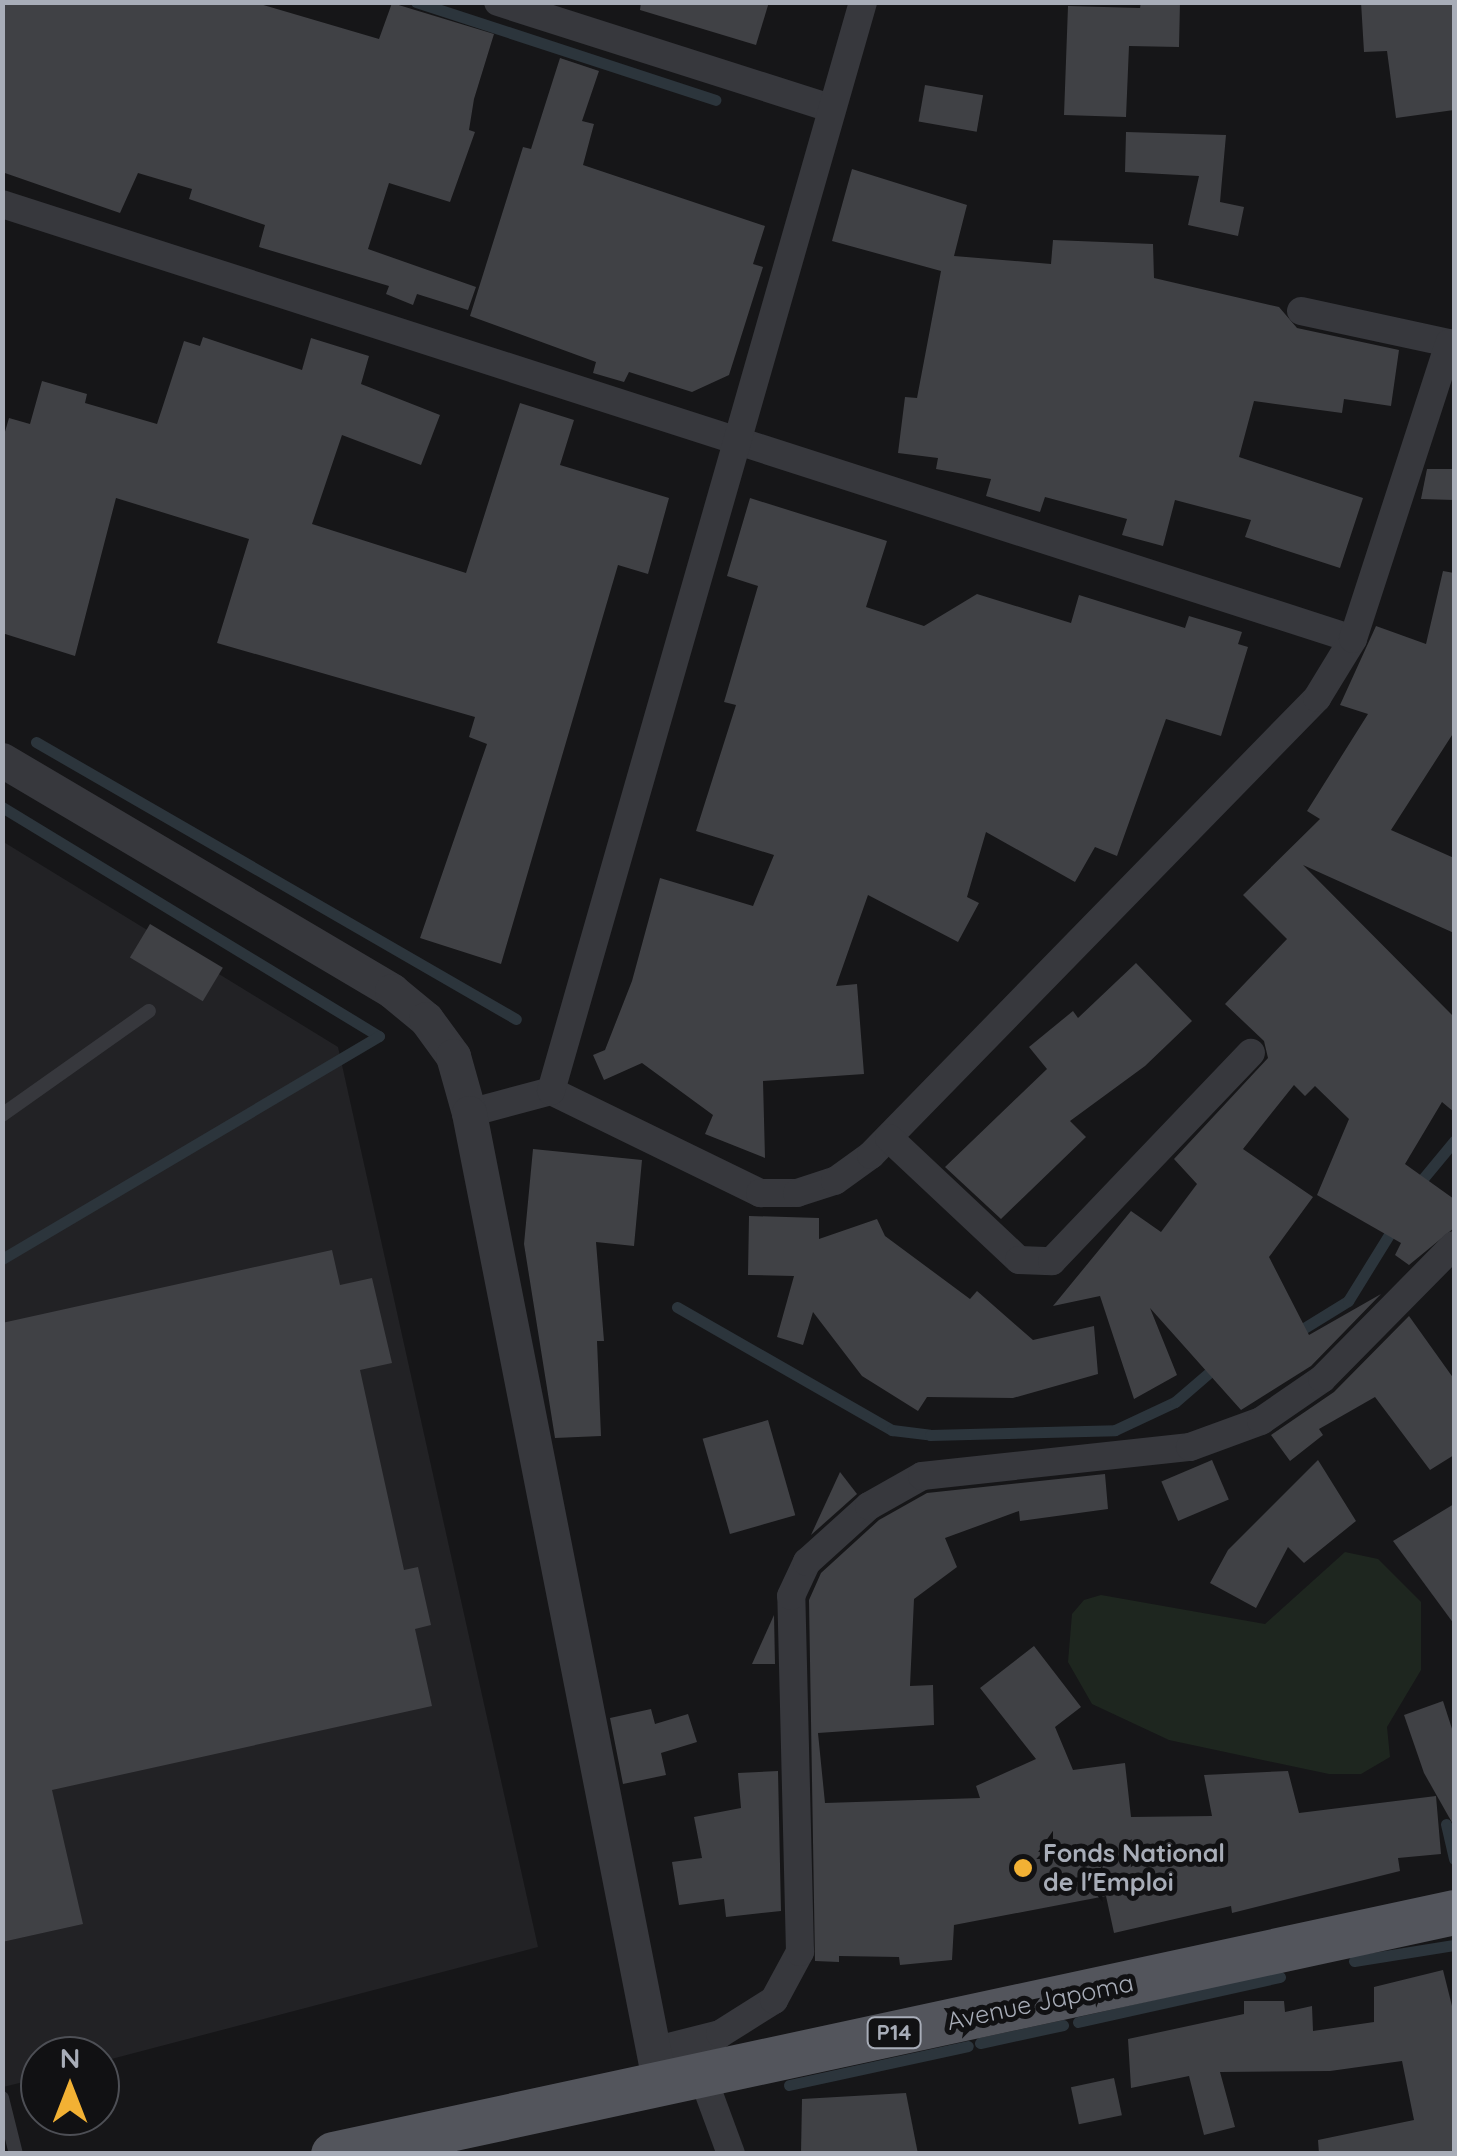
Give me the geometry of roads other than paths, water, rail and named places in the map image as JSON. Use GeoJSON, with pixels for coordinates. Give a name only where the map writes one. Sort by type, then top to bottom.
{"type":"FeatureCollection","features":[{"type":"Feature","properties":{"kind":"main road","name":"Avenue Japoma"},"geometry":{"type":"LineString","coordinates":[[333,2154],[672,2070],[1454,1912]]}},
{"type":"Feature","properties":{"kind":"street"},"geometry":{"type":"LineString","coordinates":[[498,2],[830,108]]}},
{"type":"Feature","properties":{"kind":"street"},"geometry":{"type":"LineString","coordinates":[[550,1091],[862,2]]}},
{"type":"Feature","properties":{"kind":"street"},"geometry":{"type":"LineString","coordinates":[[2,204],[736,444],[1353,639]]}},
{"type":"Feature","properties":{"kind":"street"},"geometry":{"type":"LineString","coordinates":[[469,1112],[550,1091],[760,1193],[797,1193],[835,1181],[889,1138],[1278,743],[1317,698],[1353,639],[1452,343],[1301,311]]}},
{"type":"Feature","properties":{"kind":"street"},"geometry":{"type":"LineString","coordinates":[[2,760],[392,991],[426,1019],[453,1056],[469,1112],[672,2070],[731,2154]]}},
{"type":"Feature","properties":{"kind":"street"},"geometry":{"type":"LineString","coordinates":[[889,1138],[1019,1260],[1052,1261],[1250,1053]]}},
{"type":"Feature","properties":{"kind":"street"},"geometry":{"type":"LineString","coordinates":[[672,2070],[774,2000],[800,1952],[792,1596],[807,1562],[869,1506],[922,1476],[1190,1448],[1261,1421],[1322,1378],[1454,1245]]}},
{"type":"Feature","properties":{"kind":"lane"},"geometry":{"type":"LineString","coordinates":[[2,1115],[149,1012]]}},
{"type":"Feature","properties":{"kind":"lane"},"geometry":{"type":"LineString","coordinates":[[2,2098],[16,2154]]}},
{"type":"Feature","properties":{"kind":"waterway"},"geometry":{"type":"LineString","coordinates":[[416,2],[715,100]]}},
{"type":"Feature","properties":{"kind":"waterway"},"geometry":{"type":"LineString","coordinates":[[36,742],[516,1019]]}},
{"type":"Feature","properties":{"kind":"waterway"},"geometry":{"type":"LineString","coordinates":[[2,807],[379,1036],[2,1259]]}},
{"type":"Feature","properties":{"kind":"waterway"},"geometry":{"type":"LineString","coordinates":[[1416,1187],[1454,1141]]}},
{"type":"Feature","properties":{"kind":"waterway"},"geometry":{"type":"LineString","coordinates":[[1296,1333],[1348,1301],[1395,1225]]}},
{"type":"Feature","properties":{"kind":"waterway"},"geometry":{"type":"LineString","coordinates":[[677,1307],[892,1430],[930,1435],[1115,1430],[1175,1402],[1219,1364]]}},
{"type":"Feature","properties":{"kind":"waterway"},"geometry":{"type":"LineString","coordinates":[[1446,1824],[1454,1859]]}},
{"type":"Feature","properties":{"kind":"waterway"},"geometry":{"type":"LineString","coordinates":[[1354,1961],[1454,1945]]}},
{"type":"Feature","properties":{"kind":"waterway"},"geometry":{"type":"LineString","coordinates":[[1078,2022],[1280,1977]]}},
{"type":"Feature","properties":{"kind":"waterway"},"geometry":{"type":"LineString","coordinates":[[980,2043],[1063,2025]]}},
{"type":"Feature","properties":{"kind":"waterway"},"geometry":{"type":"LineString","coordinates":[[789,2085],[968,2046]]}},
{"type":"Feature","properties":{"kind":"place","name":"Fonds National de l'Emploi"},"geometry":{"type":"Point","coordinates":[1023,1868]}}]}
